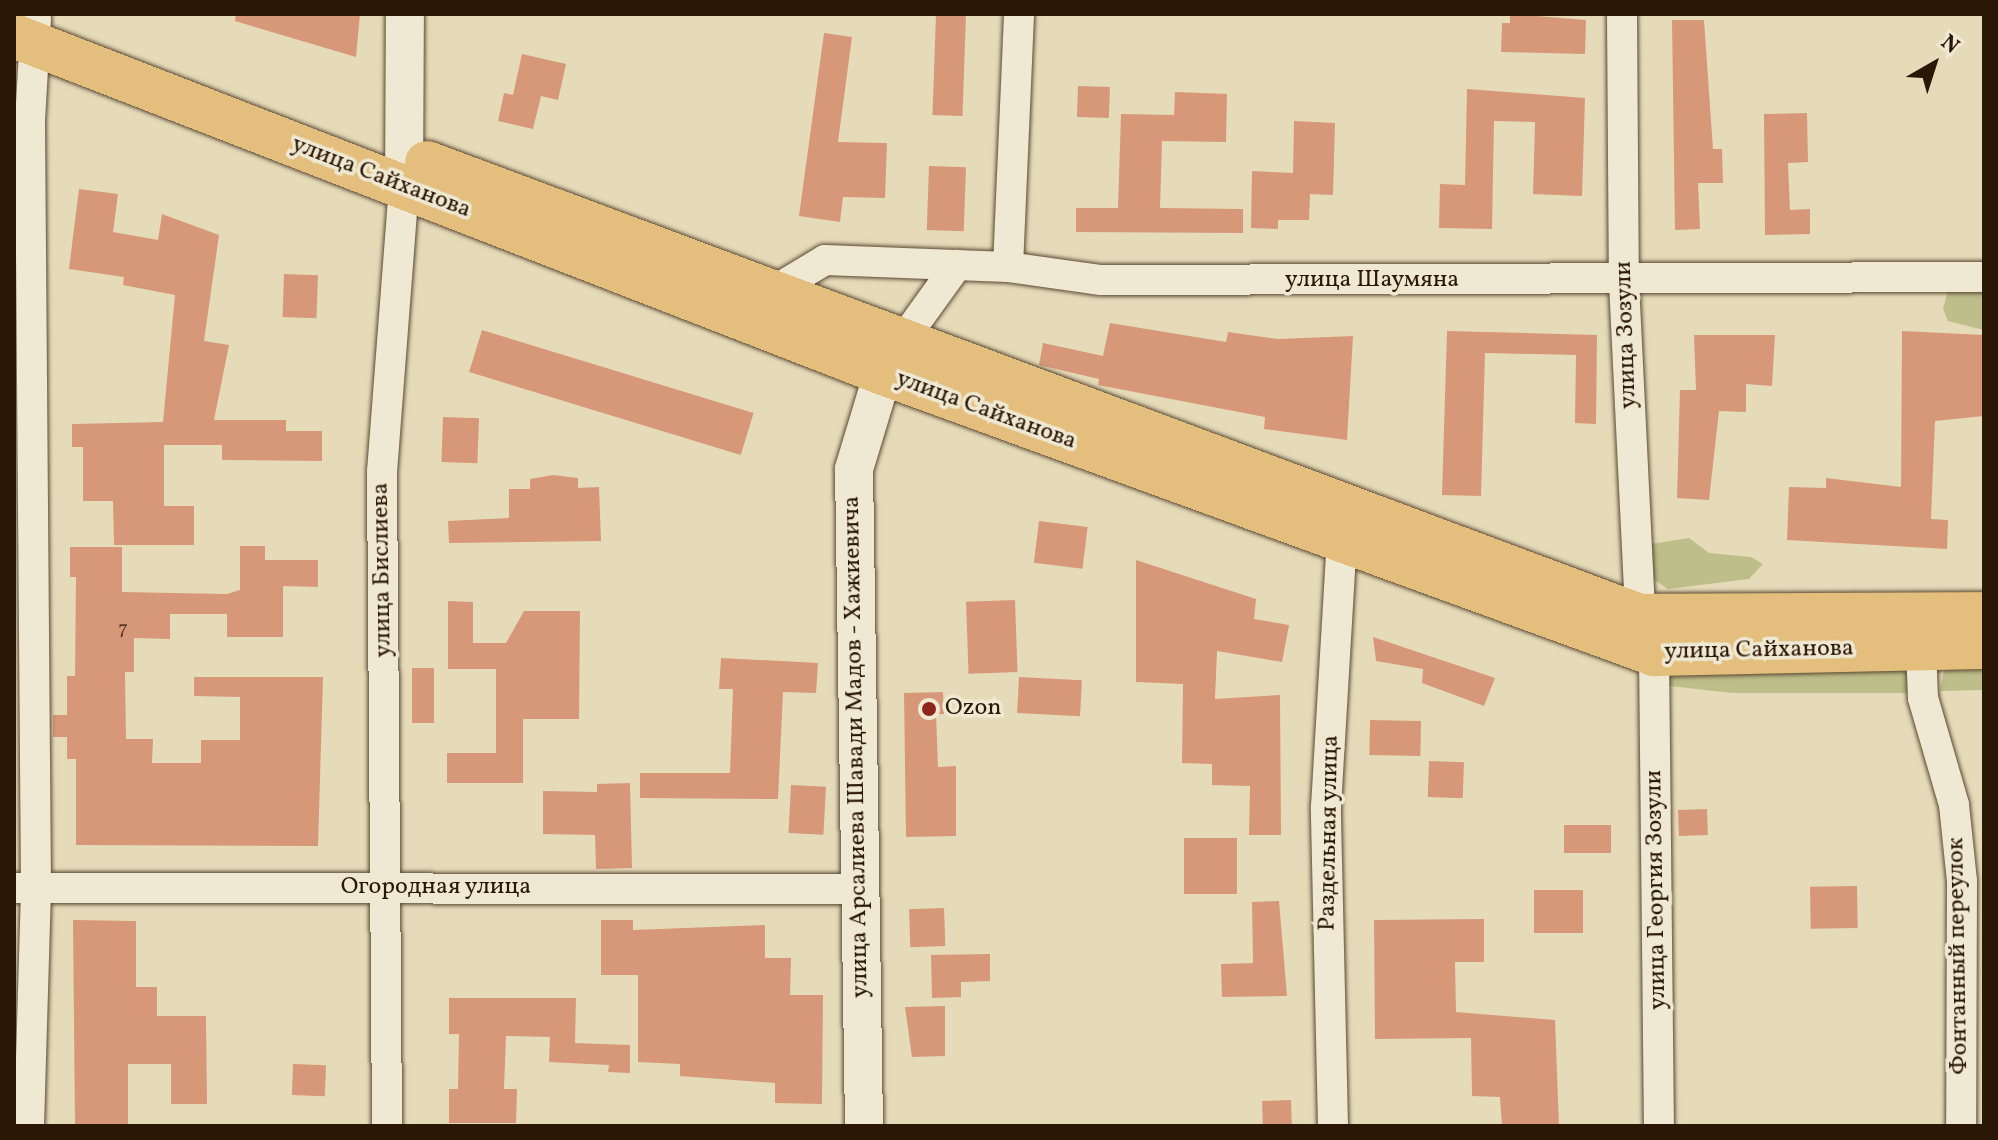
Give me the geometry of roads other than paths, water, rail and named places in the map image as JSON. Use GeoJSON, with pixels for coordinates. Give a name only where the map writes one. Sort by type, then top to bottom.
{"type":"FeatureCollection","features":[{"type":"Feature","properties":{"kind":"main road","name":"улица Сайханова"},"geometry":{"type":"LineString","coordinates":[[28,28],[891,357],[1647,635],[1984,614]]}},
{"type":"Feature","properties":{"kind":"main road","name":"улица Сайханова"},"geometry":{"type":"LineString","coordinates":[[405,171],[770,293],[891,357],[1342,540],[1647,635],[1984,647]]}},
{"type":"Feature","properties":{"kind":"street","name":"улица Бислиева"},"geometry":{"type":"LineString","coordinates":[[387,1126],[382,472],[405,171],[405,14]]}},
{"type":"Feature","properties":{"kind":"street"},"geometry":{"type":"LineString","coordinates":[[1008,267],[1019,14]]}},
{"type":"Feature","properties":{"kind":"street","name":"улица Зозули"},"geometry":{"type":"LineString","coordinates":[[1622,14],[1624,283],[1647,635]]}},
{"type":"Feature","properties":{"kind":"street"},"geometry":{"type":"LineString","coordinates":[[28,28],[22,120],[29,1126]]}},
{"type":"Feature","properties":{"kind":"street","name":"улица Шаумяна"},"geometry":{"type":"LineString","coordinates":[[770,293],[825,260],[1008,267],[1101,280],[1624,283],[1984,277]]}},
{"type":"Feature","properties":{"kind":"street"},"geometry":{"type":"LineString","coordinates":[[891,357],[957,265]]}},
{"type":"Feature","properties":{"kind":"street","name":"улица Арсалиева Шавади Мадов - Хажиевича"},"geometry":{"type":"LineString","coordinates":[[864,1126],[857,889],[854,469],[891,357]]}},
{"type":"Feature","properties":{"kind":"street","name":"Раздельная улица"},"geometry":{"type":"LineString","coordinates":[[1333,1126],[1326,807],[1342,540]]}},
{"type":"Feature","properties":{"kind":"street","name":"улица Георгия Зозули"},"geometry":{"type":"LineString","coordinates":[[1647,635],[1659,1126]]}},
{"type":"Feature","properties":{"kind":"street","name":"Фонтанный переулок"},"geometry":{"type":"LineString","coordinates":[[1921,647],[1923,698],[1954,805],[1962,881],[1961,1126]]}},
{"type":"Feature","properties":{"kind":"street","name":"Огородная улица"},"geometry":{"type":"LineString","coordinates":[[25,888],[857,889]]}},
{"type":"Feature","properties":{"kind":"place","name":"Ozon"},"geometry":{"type":"Point","coordinates":[929,709]}}]}
